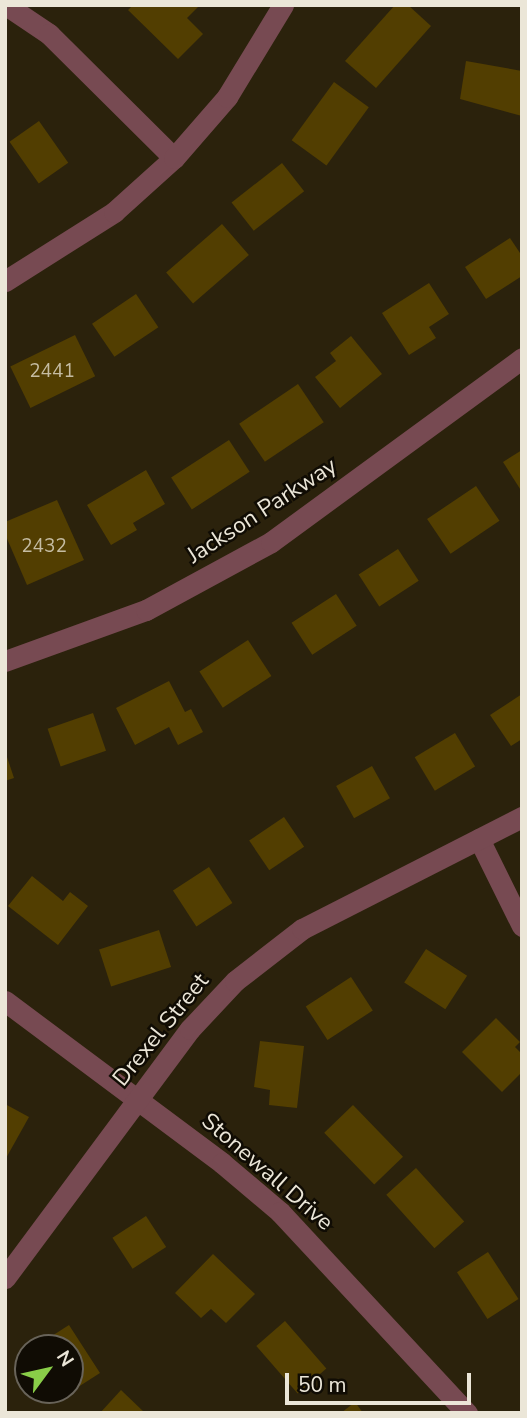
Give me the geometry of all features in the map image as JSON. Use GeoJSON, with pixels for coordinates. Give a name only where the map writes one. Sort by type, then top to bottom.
{"type":"FeatureCollection","features":[{"type":"Feature","properties":{"kind":"street"},"geometry":{"type":"LineString","coordinates":[[6,5],[49,34],[174,158]]}},
{"type":"Feature","properties":{"kind":"street"},"geometry":{"type":"LineString","coordinates":[[5,281],[114,212],[174,158],[227,97],[283,5]]}},
{"type":"Feature","properties":{"kind":"street","name":"Jackson Parkway"},"geometry":{"type":"LineString","coordinates":[[5,661],[146,610],[259,549],[522,358]]}},
{"type":"Feature","properties":{"kind":"street","name":"Drexel Street"},"geometry":{"type":"LineString","coordinates":[[5,1278],[212,1004],[275,947],[360,896],[522,817]]}},
{"type":"Feature","properties":{"kind":"street"},"geometry":{"type":"LineString","coordinates":[[479,839],[522,926]]}},
{"type":"Feature","properties":{"kind":"street","name":"Stonewall Drive"},"geometry":{"type":"LineString","coordinates":[[5,1001],[280,1212],[467,1413]]}},
{"type":"Feature","properties":{"kind":"building"},"geometry":{"type":"Polygon","coordinates":[[[133,5],[200,5],[187,18],[203,34],[178,59],[128,10],[133,5]]]}},
{"type":"Feature","properties":{"kind":"building"},"geometry":{"type":"Polygon","coordinates":[[[395,5],[408,5],[431,26],[376,88],[345,61],[395,5]]]}},
{"type":"Feature","properties":{"kind":"building"},"geometry":{"type":"Polygon","coordinates":[[[466,61],[522,71],[522,116],[460,99],[466,61]]]}},
{"type":"Feature","properties":{"kind":"building"},"geometry":{"type":"Polygon","coordinates":[[[334,82],[369,107],[326,166],[292,140],[334,82]]]}},
{"type":"Feature","properties":{"kind":"building"},"geometry":{"type":"Polygon","coordinates":[[[39,121],[68,163],[39,183],[10,142],[39,121]]]}},
{"type":"Feature","properties":{"kind":"building"},"geometry":{"type":"Polygon","coordinates":[[[282,163],[304,191],[254,231],[232,202],[282,163]]]}},
{"type":"Feature","properties":{"kind":"building"},"geometry":{"type":"Polygon","coordinates":[[[222,224],[249,255],[193,303],[166,273],[222,224]]]}},
{"type":"Feature","properties":{"kind":"building"},"geometry":{"type":"Polygon","coordinates":[[[510,238],[522,256],[522,276],[486,299],[465,267],[510,238]]]}},
{"type":"Feature","properties":{"kind":"building"},"geometry":{"type":"Polygon","coordinates":[[[429,283],[449,314],[429,327],[436,338],[409,355],[382,313],[429,283]]]}},
{"type":"Feature","properties":{"kind":"building"},"geometry":{"type":"Polygon","coordinates":[[[136,294],[158,327],[114,357],[92,324],[136,294]]]}},
{"type":"Feature","properties":{"kind":"building"},"geometry":{"type":"Polygon","coordinates":[[[75,335],[95,376],[30,408],[10,367],[75,335]]]}},
{"type":"Feature","properties":{"kind":"building"},"geometry":{"type":"Polygon","coordinates":[[[351,336],[382,374],[340,408],[315,377],[336,361],[330,353],[351,336]]]}},
{"type":"Feature","properties":{"kind":"building"},"geometry":{"type":"Polygon","coordinates":[[[298,384],[324,422],[265,462],[239,424],[298,384]]]}},
{"type":"Feature","properties":{"kind":"building"},"geometry":{"type":"Polygon","coordinates":[[[229,440],[250,472],[192,509],[171,478],[229,440]]]}},
{"type":"Feature","properties":{"kind":"building"},"geometry":{"type":"Polygon","coordinates":[[[522,450],[522,492],[503,462],[522,450]]]}},
{"type":"Feature","properties":{"kind":"building"},"geometry":{"type":"Polygon","coordinates":[[[146,470],[165,504],[133,523],[137,530],[111,545],[87,505],[146,470]]]}},
{"type":"Feature","properties":{"kind":"building"},"geometry":{"type":"Polygon","coordinates":[[[476,486],[499,521],[451,554],[427,519],[476,486]]]}},
{"type":"Feature","properties":{"kind":"building"},"geometry":{"type":"Polygon","coordinates":[[[57,500],[84,560],[27,585],[5,534],[5,522],[57,500]]]}},
{"type":"Feature","properties":{"kind":"building"},"geometry":{"type":"Polygon","coordinates":[[[398,549],[419,581],[379,606],[359,575],[398,549]]]}},
{"type":"Feature","properties":{"kind":"building"},"geometry":{"type":"Polygon","coordinates":[[[336,594],[357,626],[312,655],[292,623],[336,594]]]}},
{"type":"Feature","properties":{"kind":"building"},"geometry":{"type":"Polygon","coordinates":[[[248,640],[271,676],[223,708],[199,672],[248,640]]]}},
{"type":"Feature","properties":{"kind":"building"},"geometry":{"type":"Polygon","coordinates":[[[169,681],[185,712],[191,709],[203,732],[178,745],[169,727],[135,745],[116,708],[169,681]]]}},
{"type":"Feature","properties":{"kind":"building"},"geometry":{"type":"Polygon","coordinates":[[[522,694],[522,739],[511,746],[490,715],[522,694]]]}},
{"type":"Feature","properties":{"kind":"building"},"geometry":{"type":"Polygon","coordinates":[[[93,713],[106,751],[61,766],[48,729],[93,713]]]}},
{"type":"Feature","properties":{"kind":"building"},"geometry":{"type":"Polygon","coordinates":[[[455,733],[475,766],[435,791],[415,757],[455,733]]]}},
{"type":"Feature","properties":{"kind":"building"},"geometry":{"type":"Polygon","coordinates":[[[5,751],[14,778],[5,781],[5,751]]]}},
{"type":"Feature","properties":{"kind":"building"},"geometry":{"type":"Polygon","coordinates":[[[372,766],[390,798],[354,818],[336,786],[372,766]]]}},
{"type":"Feature","properties":{"kind":"building"},"geometry":{"type":"Polygon","coordinates":[[[284,817],[304,847],[269,870],[249,840],[284,817]]]}},
{"type":"Feature","properties":{"kind":"building"},"geometry":{"type":"Polygon","coordinates":[[[209,867],[232,903],[196,926],[173,890],[209,867]]]}},
{"type":"Feature","properties":{"kind":"building"},"geometry":{"type":"Polygon","coordinates":[[[32,876],[63,901],[70,892],[88,906],[58,945],[8,906],[32,876]]]}},
{"type":"Feature","properties":{"kind":"building"},"geometry":{"type":"Polygon","coordinates":[[[159,930],[171,967],[111,987],[99,949],[159,930]]]}},
{"type":"Feature","properties":{"kind":"building"},"geometry":{"type":"Polygon","coordinates":[[[426,949],[467,976],[445,1009],[404,983],[426,949]]]}},
{"type":"Feature","properties":{"kind":"building"},"geometry":{"type":"Polygon","coordinates":[[[351,977],[373,1011],[327,1040],[306,1006],[351,977]]]}},
{"type":"Feature","properties":{"kind":"building"},"geometry":{"type":"Polygon","coordinates":[[[496,1018],[520,1042],[515,1047],[522,1054],[522,1072],[502,1092],[462,1052],[496,1018]]]}},
{"type":"Feature","properties":{"kind":"building"},"geometry":{"type":"Polygon","coordinates":[[[260,1041],[304,1046],[297,1108],[269,1105],[270,1090],[254,1087],[260,1041]]]}},
{"type":"Feature","properties":{"kind":"building"},"geometry":{"type":"Polygon","coordinates":[[[5,1104],[29,1117],[5,1160],[5,1104]]]}},
{"type":"Feature","properties":{"kind":"building"},"geometry":{"type":"Polygon","coordinates":[[[353,1105],[403,1157],[374,1185],[324,1133],[353,1105]]]}},
{"type":"Feature","properties":{"kind":"building"},"geometry":{"type":"Polygon","coordinates":[[[416,1168],[464,1222],[434,1248],[386,1195],[416,1168]]]}},
{"type":"Feature","properties":{"kind":"building"},"geometry":{"type":"Polygon","coordinates":[[[146,1216],[166,1247],[133,1269],[112,1238],[146,1216]]]}},
{"type":"Feature","properties":{"kind":"building"},"geometry":{"type":"Polygon","coordinates":[[[488,1252],[518,1299],[487,1319],[457,1272],[488,1252]]]}},
{"type":"Feature","properties":{"kind":"building"},"geometry":{"type":"Polygon","coordinates":[[[213,1254],[255,1294],[226,1323],[211,1309],[201,1318],[175,1293],[213,1254]]]}},
{"type":"Feature","properties":{"kind":"building"},"geometry":{"type":"Polygon","coordinates":[[[285,1321],[326,1369],[298,1393],[256,1346],[285,1321]]]}},
{"type":"Feature","properties":{"kind":"building"},"geometry":{"type":"Polygon","coordinates":[[[69,1325],[75,1334],[55,1334],[69,1325]]]}},
{"type":"Feature","properties":{"kind":"building"},"geometry":{"type":"Polygon","coordinates":[[[84,1348],[100,1373],[84,1383],[84,1348]]]}},
{"type":"Feature","properties":{"kind":"building"},"geometry":{"type":"Polygon","coordinates":[[[121,1390],[145,1413],[100,1413],[121,1390]]]}},
{"type":"Feature","properties":{"kind":"building"},"geometry":{"type":"Polygon","coordinates":[[[355,1402],[363,1413],[341,1413],[355,1402]]]}}]}
